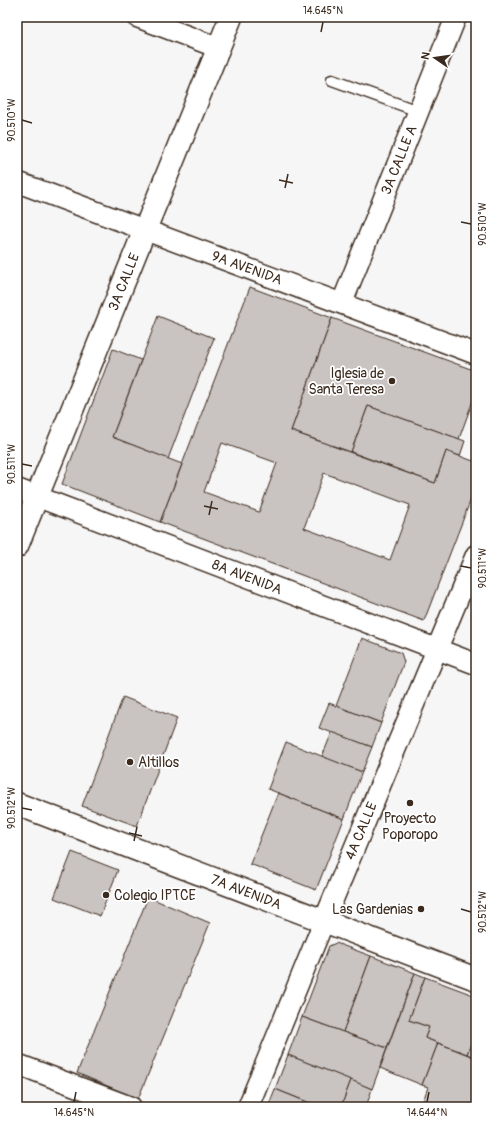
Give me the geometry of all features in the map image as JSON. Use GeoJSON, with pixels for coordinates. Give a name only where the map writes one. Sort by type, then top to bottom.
{"type":"FeatureCollection","features":[{"type":"Feature","properties":{"kind":"street"},"geometry":{"type":"LineString","coordinates":[[137,17],[219,48]]}},
{"type":"Feature","properties":{"kind":"street","name":"3A CALLE"},"geometry":{"type":"LineString","coordinates":[[17,546],[231,17]]}},
{"type":"Feature","properties":{"kind":"street","name":"3A CALLE A"},"geometry":{"type":"LineString","coordinates":[[342,303],[456,17]]}},
{"type":"Feature","properties":{"kind":"street","name":"9A AVENIDA"},"geometry":{"type":"LineString","coordinates":[[17,182],[476,354]]}},
{"type":"Feature","properties":{"kind":"street","name":"8A AVENIDA"},"geometry":{"type":"LineString","coordinates":[[17,489],[476,664]]}},
{"type":"Feature","properties":{"kind":"street","name":"4A CALLE"},"geometry":{"type":"LineString","coordinates":[[248,1107],[476,555]]}},
{"type":"Feature","properties":{"kind":"street","name":"7A AVENIDA"},"geometry":{"type":"LineString","coordinates":[[17,804],[476,979]]}},
{"type":"Feature","properties":{"kind":"street"},"geometry":{"type":"LineString","coordinates":[[17,1064],[131,1107]]}},
{"type":"Feature","properties":{"kind":"lane"},"geometry":{"type":"LineString","coordinates":[[332,80],[418,111]]}},
{"type":"Feature","properties":{"kind":"building"},"geometry":{"type":"Polygon","coordinates":[[[250,287],[332,318],[291,431],[435,483],[446,451],[476,462],[476,486],[424,621],[160,522],[250,287]],[[222,443],[204,492],[259,512],[277,463],[222,443]],[[324,473],[304,528],[390,560],[410,505],[324,473]]]}},
{"type":"Feature","properties":{"kind":"building"},"geometry":{"type":"Polygon","coordinates":[[[158,316],[214,338],[168,459],[112,437],[158,316]]]}},
{"type":"Feature","properties":{"kind":"building","name":"Iglesia de Santa Teresa"},"geometry":{"type":"Polygon","coordinates":[[[332,318],[476,371],[476,392],[459,439],[368,406],[351,452],[291,431],[332,318]]]}},
{"type":"Feature","properties":{"kind":"building"},"geometry":{"type":"Polygon","coordinates":[[[113,349],[141,360],[112,437],[182,464],[160,522],[62,484],[113,349]]]}},
{"type":"Feature","properties":{"kind":"building"},"geometry":{"type":"Polygon","coordinates":[[[368,406],[465,441],[460,456],[446,451],[435,483],[351,452],[368,406]]]}},
{"type":"Feature","properties":{"kind":"building"},"geometry":{"type":"Polygon","coordinates":[[[362,638],[401,653],[404,662],[381,723],[336,706],[362,638]]]}},
{"type":"Feature","properties":{"kind":"building","name":"Altillos"},"geometry":{"type":"Polygon","coordinates":[[[123,697],[177,718],[137,826],[82,806],[123,697]]]}},
{"type":"Feature","properties":{"kind":"building"},"geometry":{"type":"Polygon","coordinates":[[[329,703],[381,723],[372,747],[319,728],[329,703]]]}},
{"type":"Feature","properties":{"kind":"building"},"geometry":{"type":"Polygon","coordinates":[[[332,732],[372,747],[362,772],[322,757],[332,732]]]}},
{"type":"Feature","properties":{"kind":"building"},"geometry":{"type":"Polygon","coordinates":[[[286,742],[362,772],[344,819],[268,789],[286,742]]]}},
{"type":"Feature","properties":{"kind":"building"},"geometry":{"type":"Polygon","coordinates":[[[278,793],[344,819],[316,890],[250,864],[278,793]]]}},
{"type":"Feature","properties":{"kind":"building"},"geometry":{"type":"Polygon","coordinates":[[[72,852],[118,870],[100,916],[54,898],[72,852]]]}},
{"type":"Feature","properties":{"kind":"building"},"geometry":{"type":"Polygon","coordinates":[[[148,897],[210,923],[138,1099],[77,1073],[148,897]]]}},
{"type":"Feature","properties":{"kind":"building"},"geometry":{"type":"Polygon","coordinates":[[[336,943],[371,956],[343,1032],[302,1017],[329,946],[336,943]]]}},
{"type":"Feature","properties":{"kind":"building"},"geometry":{"type":"Polygon","coordinates":[[[371,956],[415,973],[387,1048],[343,1032],[371,956]]]}},
{"type":"Feature","properties":{"kind":"building"},"geometry":{"type":"Polygon","coordinates":[[[415,973],[425,977],[409,1020],[429,1027],[425,1038],[438,1043],[422,1085],[380,1068],[415,973]]]}},
{"type":"Feature","properties":{"kind":"building"},"geometry":{"type":"Polygon","coordinates":[[[425,977],[476,996],[476,1032],[467,1054],[425,1038],[429,1027],[409,1020],[425,977]]]}},
{"type":"Feature","properties":{"kind":"building"},"geometry":{"type":"Polygon","coordinates":[[[302,1017],[387,1048],[372,1089],[288,1055],[302,1017]]]}},
{"type":"Feature","properties":{"kind":"building"},"geometry":{"type":"Polygon","coordinates":[[[476,1032],[476,1058],[467,1054],[476,1032]]]}},
{"type":"Feature","properties":{"kind":"building"},"geometry":{"type":"Polygon","coordinates":[[[438,1043],[476,1058],[476,1107],[421,1107],[428,1087],[422,1085],[438,1043]]]}},
{"type":"Feature","properties":{"kind":"building"},"geometry":{"type":"Polygon","coordinates":[[[288,1055],[351,1080],[341,1107],[320,1107],[275,1089],[288,1055]]]}},
{"type":"Feature","properties":{"kind":"building"},"geometry":{"type":"Polygon","coordinates":[[[351,1080],[372,1089],[366,1107],[341,1107],[351,1080]]]}},
{"type":"Feature","properties":{"kind":"building"},"geometry":{"type":"Polygon","coordinates":[[[275,1089],[317,1106],[268,1107],[275,1089]]]}},
{"type":"Feature","properties":{"kind":"place","name":"Iglesia de Santa Teresa"},"geometry":{"type":"Point","coordinates":[392,381]}},
{"type":"Feature","properties":{"kind":"place","name":"Altillos"},"geometry":{"type":"Point","coordinates":[130,762]}},
{"type":"Feature","properties":{"kind":"place","name":"Proyecto Poporopo"},"geometry":{"type":"Point","coordinates":[410,803]}},
{"type":"Feature","properties":{"kind":"place","name":"Colegio IPTCE"},"geometry":{"type":"Point","coordinates":[106,895]}},
{"type":"Feature","properties":{"kind":"place","name":"Las Gardenias"},"geometry":{"type":"Point","coordinates":[421,909]}}]}
